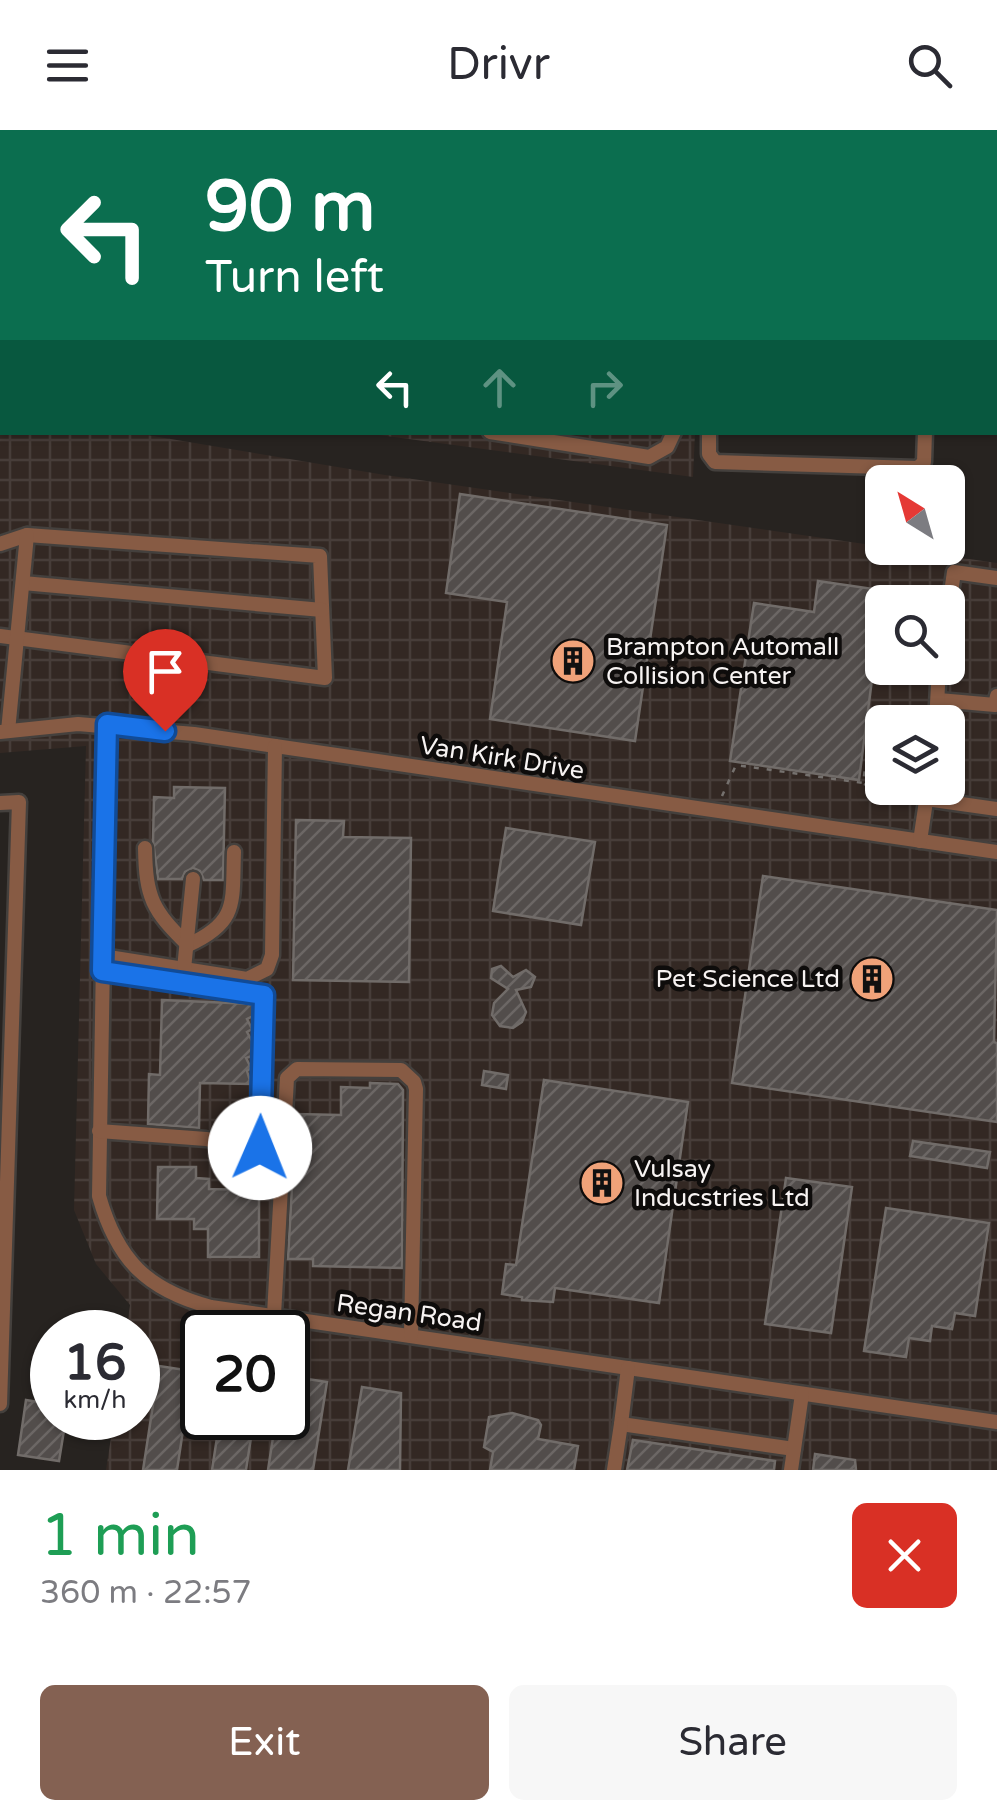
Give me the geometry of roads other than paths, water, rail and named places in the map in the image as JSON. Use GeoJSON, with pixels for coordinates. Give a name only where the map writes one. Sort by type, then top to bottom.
{"type":"FeatureCollection","features":[{"type":"Feature","properties":{"kind":"street"},"geometry":{"type":"LineString","coordinates":[[510,435],[650,456],[667,447],[673,435]]}},
{"type":"Feature","properties":{"kind":"street"},"geometry":{"type":"LineString","coordinates":[[709,435],[709,454],[715,462],[918,468],[924,462],[925,435]]}},
{"type":"Feature","properties":{"kind":"street"},"geometry":{"type":"LineString","coordinates":[[0,544],[27,535],[320,556],[324,678],[0,636]]}},
{"type":"Feature","properties":{"kind":"street"},"geometry":{"type":"LineString","coordinates":[[4,732],[27,535]]}},
{"type":"Feature","properties":{"kind":"street"},"geometry":{"type":"LineString","coordinates":[[952,585],[954,572],[997,578]]}},
{"type":"Feature","properties":{"kind":"street"},"geometry":{"type":"LineString","coordinates":[[23,583],[322,610]]}},
{"type":"Feature","properties":{"kind":"street"},"geometry":{"type":"LineString","coordinates":[[937,685],[938,705]]}},
{"type":"Feature","properties":{"kind":"street"},"geometry":{"type":"LineString","coordinates":[[939,700],[996,705],[997,696]]}},
{"type":"Feature","properties":{"kind":"street","name":"Van Kirk Drive"},"geometry":{"type":"LineString","coordinates":[[4,732],[107,724],[997,852]]}},
{"type":"Feature","properties":{"kind":"street","name":"Regan Road"},"geometry":{"type":"LineString","coordinates":[[107,724],[99,1196],[113,1237],[128,1261],[176,1297],[229,1310]]}},
{"type":"Feature","properties":{"kind":"street"},"geometry":{"type":"LineString","coordinates":[[102,964],[184,969],[247,979],[261,975],[270,963],[276,746]]}},
{"type":"Feature","properties":{"kind":"street"},"geometry":{"type":"LineString","coordinates":[[0,803],[19,802],[0,1404]]}},
{"type":"Feature","properties":{"kind":"street"},"geometry":{"type":"LineString","coordinates":[[965,802],[997,809]]}},
{"type":"Feature","properties":{"kind":"street"},"geometry":{"type":"LineString","coordinates":[[920,841],[925,805]]}},
{"type":"Feature","properties":{"kind":"street"},"geometry":{"type":"LineString","coordinates":[[144,848],[150,901],[188,945]]}},
{"type":"Feature","properties":{"kind":"street"},"geometry":{"type":"LineString","coordinates":[[188,945],[216,931],[226,920],[233,890],[234,852]]}},
{"type":"Feature","properties":{"kind":"street"},"geometry":{"type":"LineString","coordinates":[[184,969],[193,879]]}},
{"type":"Feature","properties":{"kind":"street"},"geometry":{"type":"LineString","coordinates":[[99,1131],[206,1139],[260,1148],[264,995],[102,964]]}},
{"type":"Feature","properties":{"kind":"street"},"geometry":{"type":"LineString","coordinates":[[274,1310],[287,1078],[298,1069],[402,1070],[416,1089],[411,1336]]}},
{"type":"Feature","properties":{"kind":"street","name":"Regan Road"},"geometry":{"type":"LineString","coordinates":[[310,1321],[997,1422]]}},
{"type":"Feature","properties":{"kind":"street"},"geometry":{"type":"LineString","coordinates":[[614,1470],[628,1368]]}},
{"type":"Feature","properties":{"kind":"street"},"geometry":{"type":"LineString","coordinates":[[791,1470],[802,1394]]}},
{"type":"Feature","properties":{"kind":"street"},"geometry":{"type":"LineString","coordinates":[[622,1424],[794,1449]]}},
{"type":"Feature","properties":{"kind":"place","name":"Brampton Automall Collision Center"},"geometry":{"type":"Point","coordinates":[573,661]}},
{"type":"Feature","properties":{"kind":"place","name":"Pet Science Ltd"},"geometry":{"type":"Point","coordinates":[872,979]}},
{"type":"Feature","properties":{"kind":"place","name":"Vulsay Inducstries Ltd"},"geometry":{"type":"Point","coordinates":[602,1183]}}]}
